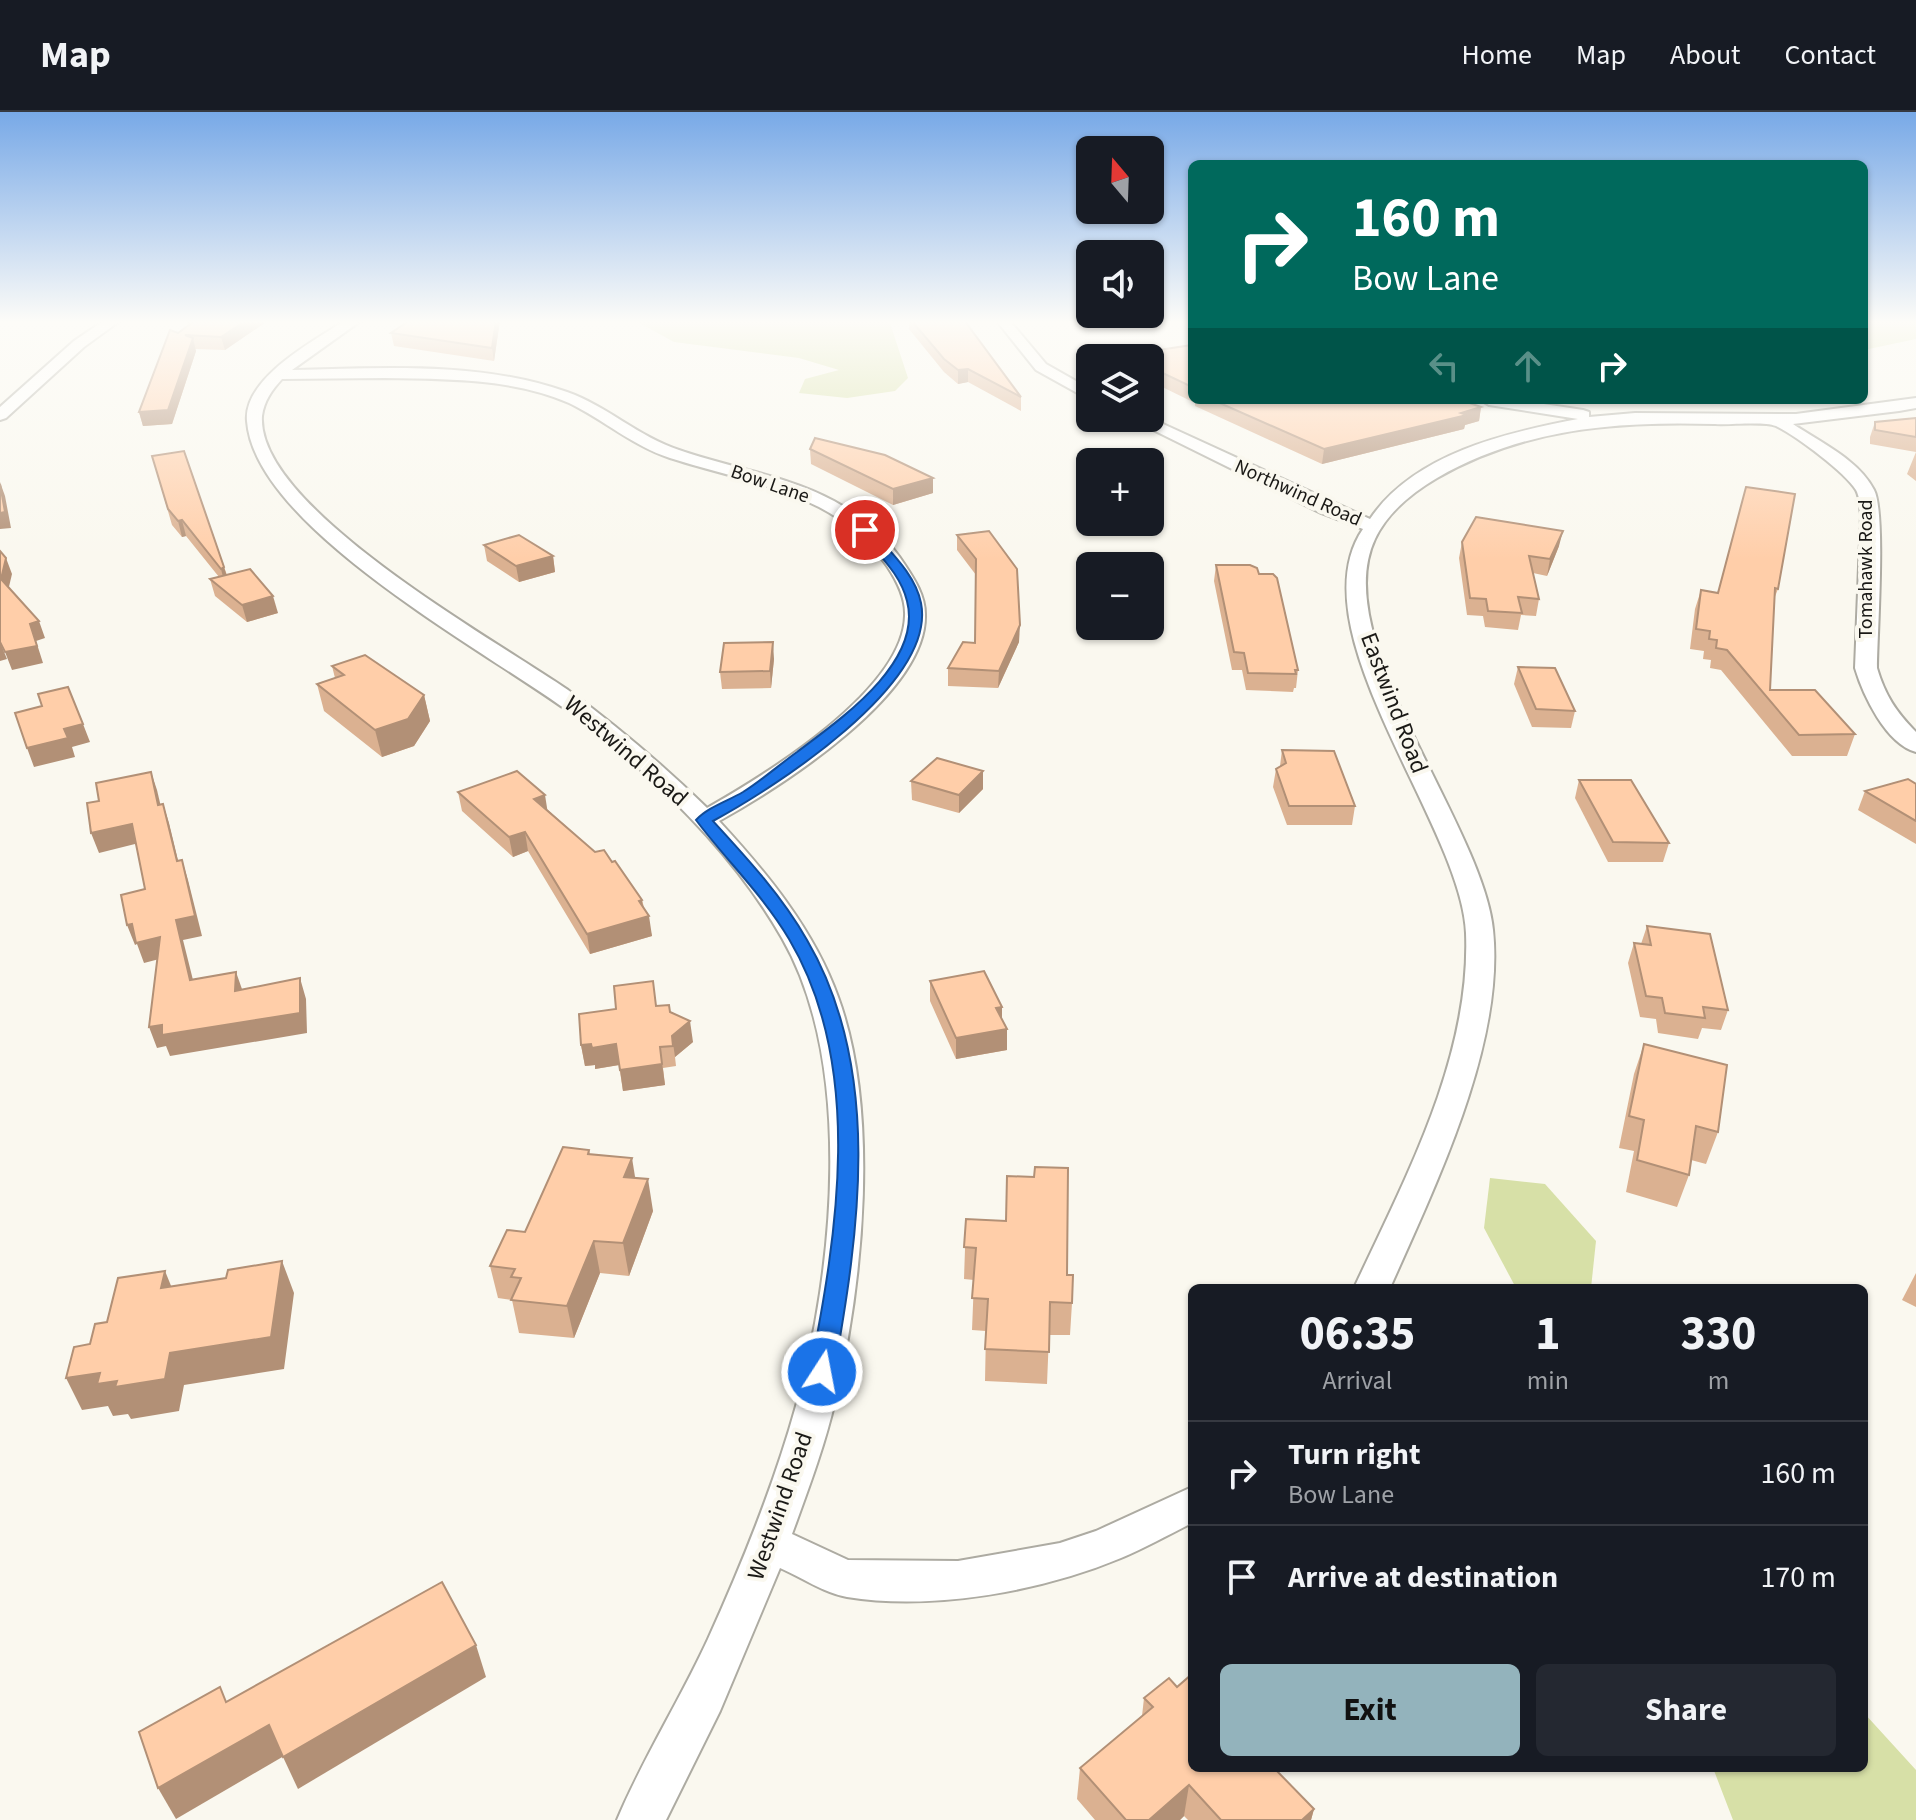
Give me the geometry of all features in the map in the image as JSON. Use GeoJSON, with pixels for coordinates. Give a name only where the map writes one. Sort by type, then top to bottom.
{"type":"FeatureCollection","features":[{"type":"Feature","properties":{"kind":"street"},"geometry":{"type":"LineString","coordinates":[[0,415],[17,400]]}},
{"type":"Feature","properties":{"kind":"street","name":"Westwind Road"},"geometry":{"type":"LineString","coordinates":[[258,400],[254,416],[256,436],[277,476],[307,512],[338,542],[382,575],[590,716],[665,781],[751,873],[798,940],[825,997],[840,1053],[848,1142],[839,1280],[816,1403],[770,1543],[723,1658],[641,1820]]}},
{"type":"Feature","properties":{"kind":"street","name":"Bow Lane"},"geometry":{"type":"LineString","coordinates":[[571,400],[639,440],[671,453],[776,484],[821,502],[855,522],[885,551],[906,580],[914,603],[915,621],[907,650],[888,680],[857,714],[788,768],[749,795],[704,820]]}},
{"type":"Feature","properties":{"kind":"street","name":"Eastwind Road"},"geometry":{"type":"LineString","coordinates":[[1374,1284],[1415,1195],[1464,1056],[1478,989],[1480,933],[1472,894],[1461,865],[1385,694],[1370,650],[1356,578],[1359,554],[1373,527],[1398,497],[1425,477],[1468,456],[1542,431],[1613,419],[1777,420],[1865,413],[1916,403]]}},
{"type":"Feature","properties":{"kind":"street"},"geometry":{"type":"LineString","coordinates":[[1511,404],[1613,419]]}},
{"type":"Feature","properties":{"kind":"street"},"geometry":{"type":"LineString","coordinates":[[1517,405],[1533,414],[1542,431]]}},
{"type":"Feature","properties":{"kind":"street","name":"Tomahawk Road"},"geometry":{"type":"LineString","coordinates":[[1777,420],[1846,467],[1866,491],[1870,516],[1866,668],[1873,692],[1888,717],[1916,745]]}},
{"type":"Feature","properties":{"kind":"street","name":"Northwind Road"},"geometry":{"type":"LineString","coordinates":[[1164,431],[1327,509],[1373,527]]}},
{"type":"Feature","properties":{"kind":"street"},"geometry":{"type":"LineString","coordinates":[[770,1543],[844,1578],[958,1580],[1060,1561],[1107,1545],[1188,1506]]}},
{"type":"Feature","properties":{"kind":"green space"},"geometry":{"type":"Polygon","coordinates":[[[1490,1178],[1545,1184],[1596,1241],[1591,1284],[1514,1284],[1484,1228],[1490,1178]]]}},
{"type":"Feature","properties":{"kind":"green space"},"geometry":{"type":"Polygon","coordinates":[[[1868,1717],[1916,1770],[1916,1820],[1733,1820],[1715,1772],[1868,1772],[1868,1717]]]}},
{"type":"Feature","properties":{"kind":"building"},"geometry":{"type":"Polygon","coordinates":[[[144,400],[172,400],[168,410],[139,412],[144,400]]]}},
{"type":"Feature","properties":{"kind":"building"},"geometry":{"type":"Polygon","coordinates":[[[1222,404],[1472,404],[1481,407],[1461,413],[1467,415],[1324,449],[1222,404]]]}},
{"type":"Feature","properties":{"kind":"building"},"geometry":{"type":"Polygon","coordinates":[[[1916,418],[1916,437],[1875,430],[1875,422],[1916,418]]]}},
{"type":"Feature","properties":{"kind":"building"},"geometry":{"type":"Polygon","coordinates":[[[815,438],[885,455],[933,478],[893,489],[810,449],[815,438]]]}},
{"type":"Feature","properties":{"kind":"building"},"geometry":{"type":"Polygon","coordinates":[[[184,451],[224,567],[221,569],[182,520],[178,521],[168,509],[152,456],[184,451]]]}},
{"type":"Feature","properties":{"kind":"building"},"geometry":{"type":"Polygon","coordinates":[[[0,484],[5,512],[0,513],[0,484]]]}},
{"type":"Feature","properties":{"kind":"building"},"geometry":{"type":"Polygon","coordinates":[[[1746,487],[1795,494],[1778,589],[1775,588],[1770,690],[1815,690],[1855,734],[1799,735],[1727,650],[1716,648],[1717,640],[1709,639],[1710,631],[1696,629],[1701,590],[1718,593],[1746,487]]]}},
{"type":"Feature","properties":{"kind":"building"},"geometry":{"type":"Polygon","coordinates":[[[1476,517],[1563,531],[1550,559],[1529,556],[1539,599],[1518,597],[1522,613],[1488,611],[1486,599],[1470,598],[1462,542],[1476,517]]]}},
{"type":"Feature","properties":{"kind":"building"},"geometry":{"type":"Polygon","coordinates":[[[989,531],[1017,569],[1020,625],[999,671],[948,668],[963,642],[975,643],[976,559],[957,535],[989,531]]]}},
{"type":"Feature","properties":{"kind":"building"},"geometry":{"type":"Polygon","coordinates":[[[519,535],[553,556],[516,566],[484,545],[519,535]]]}},
{"type":"Feature","properties":{"kind":"building"},"geometry":{"type":"Polygon","coordinates":[[[0,551],[6,558],[1,579],[39,621],[30,624],[37,646],[5,652],[0,642],[0,551]]]}},
{"type":"Feature","properties":{"kind":"building"},"geometry":{"type":"Polygon","coordinates":[[[1216,565],[1250,565],[1257,568],[1259,574],[1273,574],[1277,578],[1298,670],[1295,670],[1296,674],[1248,673],[1244,653],[1234,652],[1216,565]]]}},
{"type":"Feature","properties":{"kind":"building"},"geometry":{"type":"Polygon","coordinates":[[[250,569],[273,596],[242,605],[210,579],[250,569]]]}},
{"type":"Feature","properties":{"kind":"building"},"geometry":{"type":"Polygon","coordinates":[[[773,642],[770,671],[720,672],[724,643],[773,642]]]}},
{"type":"Feature","properties":{"kind":"building"},"geometry":{"type":"Polygon","coordinates":[[[365,655],[424,695],[408,719],[375,730],[317,684],[344,675],[332,666],[365,655]]]}},
{"type":"Feature","properties":{"kind":"building"},"geometry":{"type":"Polygon","coordinates":[[[1518,667],[1555,668],[1575,711],[1536,709],[1518,667]]]}},
{"type":"Feature","properties":{"kind":"building"},"geometry":{"type":"Polygon","coordinates":[[[68,687],[83,724],[64,729],[68,738],[27,748],[15,713],[42,706],[38,694],[68,687]]]}},
{"type":"Feature","properties":{"kind":"building"},"geometry":{"type":"Polygon","coordinates":[[[1282,750],[1334,751],[1355,806],[1289,806],[1276,769],[1286,763],[1282,750]]]}},
{"type":"Feature","properties":{"kind":"building"},"geometry":{"type":"Polygon","coordinates":[[[937,758],[983,771],[959,795],[911,781],[937,758]]]}},
{"type":"Feature","properties":{"kind":"building"},"geometry":{"type":"Polygon","coordinates":[[[517,771],[545,795],[534,799],[595,852],[604,850],[612,862],[615,861],[642,900],[639,901],[649,916],[587,934],[525,832],[509,837],[458,792],[517,771]]]}},
{"type":"Feature","properties":{"kind":"building"},"geometry":{"type":"Polygon","coordinates":[[[151,772],[158,805],[163,804],[177,861],[182,860],[195,916],[176,920],[190,980],[236,972],[235,991],[300,978],[300,1013],[162,1035],[162,1025],[149,1027],[160,937],[136,943],[132,924],[127,925],[121,895],[145,889],[132,824],[91,833],[87,803],[99,801],[96,783],[151,772]]]}},
{"type":"Feature","properties":{"kind":"building"},"geometry":{"type":"Polygon","coordinates":[[[1908,779],[1916,784],[1916,821],[1865,791],[1908,779]]]}},
{"type":"Feature","properties":{"kind":"building"},"geometry":{"type":"Polygon","coordinates":[[[1579,780],[1631,780],[1669,843],[1613,842],[1579,780]]]}},
{"type":"Feature","properties":{"kind":"building"},"geometry":{"type":"Polygon","coordinates":[[[1647,926],[1710,934],[1728,1010],[1703,1007],[1705,1018],[1665,1013],[1662,998],[1646,996],[1634,943],[1651,945],[1647,926]]]}},
{"type":"Feature","properties":{"kind":"building"},"geometry":{"type":"Polygon","coordinates":[[[984,971],[1002,1007],[996,1008],[1007,1029],[956,1038],[930,981],[984,971]]]}},
{"type":"Feature","properties":{"kind":"building"},"geometry":{"type":"Polygon","coordinates":[[[653,981],[656,1006],[669,1005],[670,1012],[690,1021],[672,1036],[673,1046],[660,1047],[662,1064],[620,1070],[616,1044],[592,1048],[591,1044],[581,1045],[579,1014],[616,1009],[614,986],[653,981]]]}},
{"type":"Feature","properties":{"kind":"building"},"geometry":{"type":"Polygon","coordinates":[[[1644,1044],[1727,1065],[1718,1132],[1696,1126],[1689,1175],[1637,1160],[1644,1120],[1629,1116],[1644,1044]]]}},
{"type":"Feature","properties":{"kind":"building"},"geometry":{"type":"Polygon","coordinates":[[[563,1147],[589,1150],[588,1154],[632,1158],[624,1177],[648,1179],[623,1243],[594,1241],[567,1306],[511,1300],[521,1278],[511,1277],[515,1269],[490,1266],[507,1230],[525,1232],[563,1147]]]}},
{"type":"Feature","properties":{"kind":"building"},"geometry":{"type":"Polygon","coordinates":[[[1035,1167],[1068,1168],[1067,1275],[1073,1275],[1072,1303],[1050,1302],[1049,1352],[985,1349],[988,1299],[972,1298],[976,1248],[964,1247],[966,1219],[1006,1221],[1007,1176],[1034,1177],[1035,1167]]]}},
{"type":"Feature","properties":{"kind":"building"},"geometry":{"type":"Polygon","coordinates":[[[282,1261],[271,1337],[170,1353],[165,1379],[115,1387],[117,1381],[97,1384],[100,1373],[66,1378],[74,1347],[90,1344],[95,1324],[107,1322],[118,1278],[165,1271],[161,1288],[226,1278],[228,1270],[282,1261]]]}},
{"type":"Feature","properties":{"kind":"building"},"geometry":{"type":"Polygon","coordinates":[[[442,1582],[476,1645],[283,1757],[269,1725],[158,1788],[139,1732],[220,1687],[226,1702],[442,1582]]]}},
{"type":"Feature","properties":{"kind":"building"},"geometry":{"type":"Polygon","coordinates":[[[1188,1677],[1188,1772],[1278,1772],[1314,1809],[1302,1820],[1221,1820],[1189,1785],[1149,1820],[1126,1820],[1080,1768],[1153,1707],[1144,1698],[1169,1678],[1177,1687],[1188,1677]]]}},
{"type":"Feature","properties":{"kind":"route"},"geometry":{"type":"LineString","coordinates":[[822,1372],[839,1280],[848,1142],[840,1053],[825,997],[798,940],[774,902],[704,820],[749,795],[788,768],[857,714],[888,680],[907,650],[915,621],[914,603],[906,580],[865,530]]}}]}
